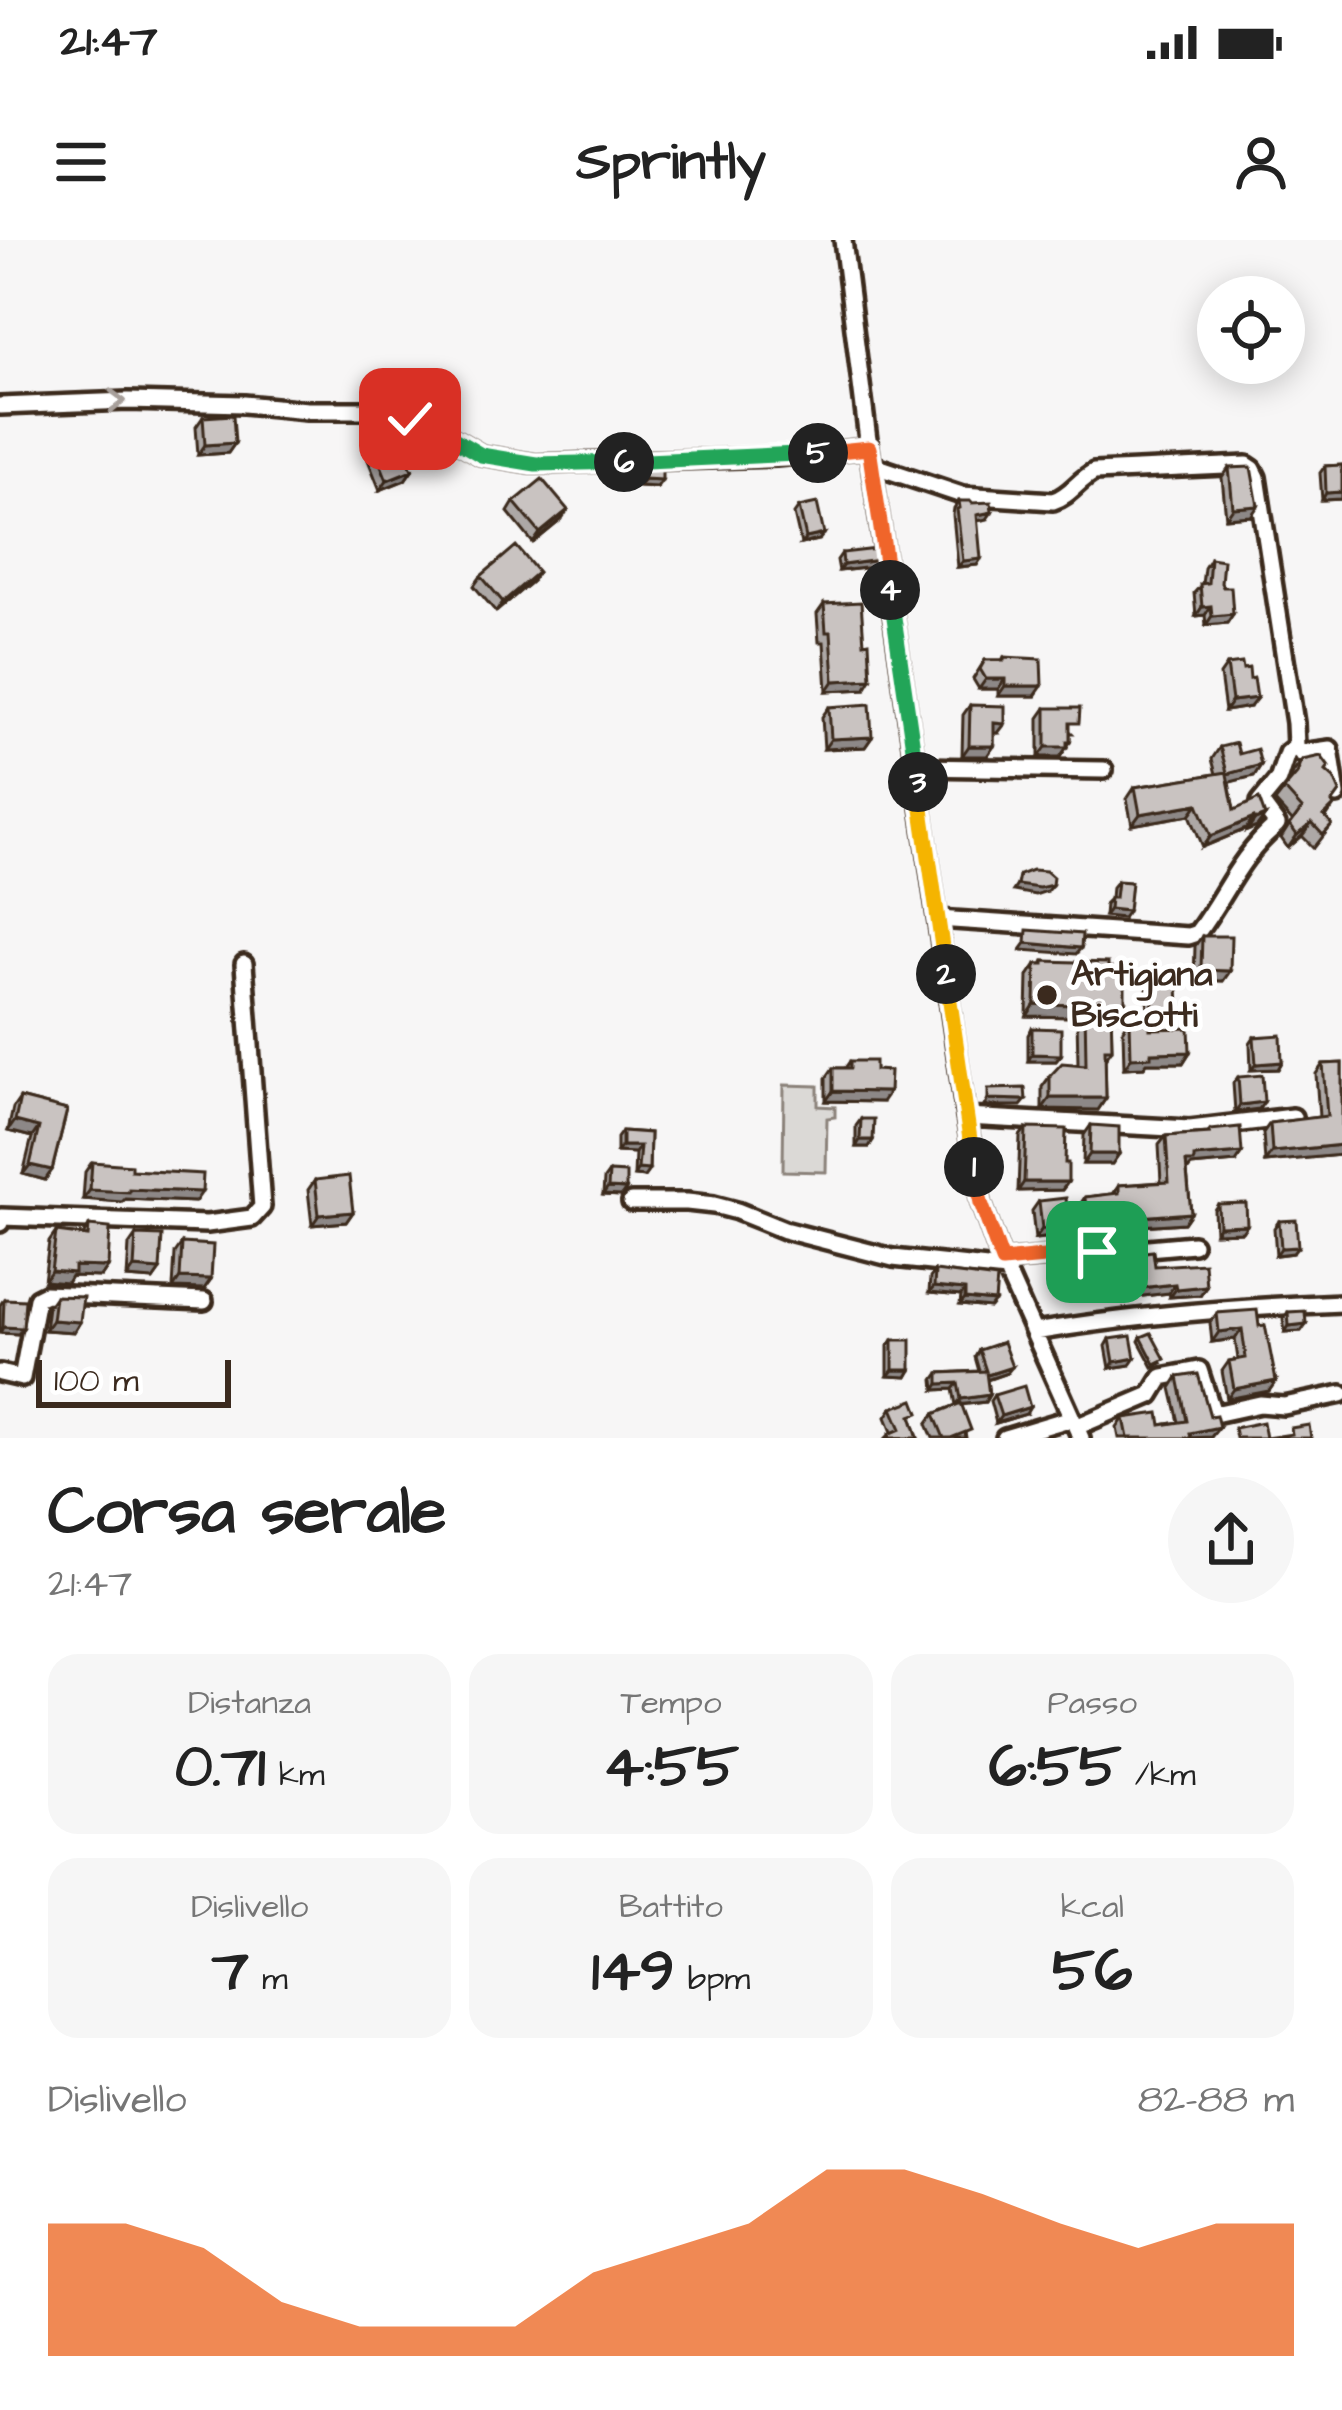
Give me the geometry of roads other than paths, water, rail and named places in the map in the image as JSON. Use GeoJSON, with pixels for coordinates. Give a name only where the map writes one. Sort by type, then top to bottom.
{"type":"FeatureCollection","features":[{"type":"Feature","properties":{"kind":"street"},"geometry":{"type":"LineString","coordinates":[[843,240],[981,1203],[1076,1428]]}},
{"type":"Feature","properties":{"kind":"street"},"geometry":{"type":"LineString","coordinates":[[0,406],[128,400],[369,410],[410,419],[481,455],[536,464],[871,457],[962,495],[1053,501],[1065,497],[1094,472],[1247,465],[1253,469],[1296,746],[1301,753],[1336,748],[1337,796]]}},
{"type":"Feature","properties":{"kind":"street"},"geometry":{"type":"LineString","coordinates":[[938,914],[1188,936],[1197,932],[1242,861],[1277,825],[1260,802],[1278,780],[1287,753],[1296,746]]}},
{"type":"Feature","properties":{"kind":"street"},"geometry":{"type":"LineString","coordinates":[[916,767],[1104,770]]}},
{"type":"Feature","properties":{"kind":"street"},"geometry":{"type":"LineString","coordinates":[[938,914],[1060,918]]}},
{"type":"Feature","properties":{"kind":"street"},"geometry":{"type":"LineString","coordinates":[[0,1223],[1,1217],[207,1224],[258,1214],[262,1207],[244,964]]}},
{"type":"Feature","properties":{"kind":"street"},"geometry":{"type":"LineString","coordinates":[[966,1117],[1190,1129],[1293,1117]]}},
{"type":"Feature","properties":{"kind":"street"},"geometry":{"type":"LineString","coordinates":[[631,1202],[714,1205],[784,1230],[893,1258],[1004,1265],[1193,1244]]}},
{"type":"Feature","properties":{"kind":"street"},"geometry":{"type":"LineString","coordinates":[[0,1372],[22,1378],[37,1298],[45,1294],[205,1301]]}},
{"type":"Feature","properties":{"kind":"street"},"geometry":{"type":"LineString","coordinates":[[1034,1332],[1099,1321],[1342,1303]]}},
{"type":"Feature","properties":{"kind":"street"},"geometry":{"type":"LineString","coordinates":[[1005,1438],[1076,1428],[1151,1395],[1162,1377],[1199,1370],[1212,1410],[1219,1413],[1342,1394]]}},
{"type":"Feature","properties":{"kind":"place","name":"Artigiana Biscotti"},"geometry":{"type":"Point","coordinates":[1047,995]}}]}
